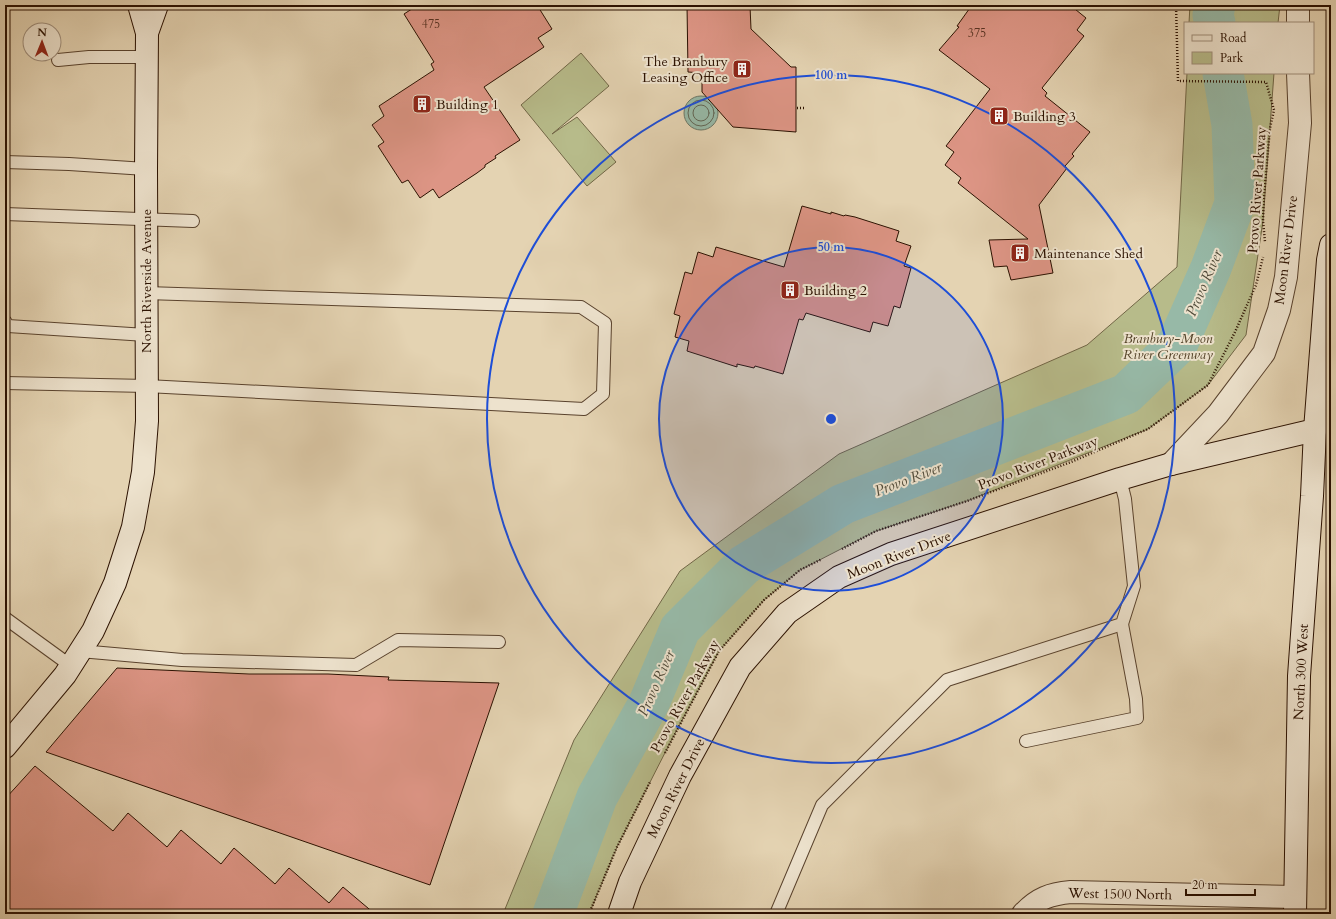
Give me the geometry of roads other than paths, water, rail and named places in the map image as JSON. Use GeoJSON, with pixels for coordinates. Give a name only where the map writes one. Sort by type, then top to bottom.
{"type":"FeatureCollection","features":[{"type":"Feature","properties":{"kind":"street","name":"North Riverside Avenue"},"geometry":{"type":"LineString","coordinates":[[5,747],[65,675],[93,631],[115,583],[133,527],[143,472],[147,421],[147,33],[139,5]]}},
{"type":"Feature","properties":{"kind":"street","name":"North Riverside Avenue"},"geometry":{"type":"LineString","coordinates":[[147,33],[156,5]]}},
{"type":"Feature","properties":{"kind":"street"},"geometry":{"type":"LineString","coordinates":[[1298,5],[1298,22]]}},
{"type":"Feature","properties":{"kind":"street","name":"Moon River Drive"},"geometry":{"type":"LineString","coordinates":[[1171,464],[1218,414],[1264,353],[1279,310],[1286,277],[1300,123],[1298,74]]}},
{"type":"Feature","properties":{"kind":"street","name":"North 300 West"},"geometry":{"type":"LineString","coordinates":[[1295,906],[1299,676],[1312,496],[1315,430],[1328,260],[1331,245]]}},
{"type":"Feature","properties":{"kind":"street"},"geometry":{"type":"LineString","coordinates":[[1120,479],[1171,464],[1315,430]]}},
{"type":"Feature","properties":{"kind":"street","name":"Moon River Drive"},"geometry":{"type":"LineString","coordinates":[[619,914],[630,882],[680,776],[736,674],[740,667],[787,613],[839,577],[891,554],[1120,479]]}},
{"type":"Feature","properties":{"kind":"street","name":"West 1500 North"},"geometry":{"type":"LineString","coordinates":[[1024,914],[1041,899],[1055,894],[1071,892],[1295,906]]}},
{"type":"Feature","properties":{"kind":"lane"},"geometry":{"type":"LineString","coordinates":[[62,60],[89,57],[147,57]]}},
{"type":"Feature","properties":{"kind":"lane"},"geometry":{"type":"LineString","coordinates":[[5,162],[146,169]]}},
{"type":"Feature","properties":{"kind":"lane"},"geometry":{"type":"LineString","coordinates":[[5,214],[193,221]]}},
{"type":"Feature","properties":{"kind":"lane"},"geometry":{"type":"LineString","coordinates":[[5,383],[147,386],[584,409],[603,394],[605,323],[581,307],[146,293]]}},
{"type":"Feature","properties":{"kind":"lane"},"geometry":{"type":"LineString","coordinates":[[5,321],[8,326],[146,334]]}},
{"type":"Feature","properties":{"kind":"lane"},"geometry":{"type":"LineString","coordinates":[[1026,742],[1137,718],[1136,699],[1122,624],[1134,586],[1125,499],[1120,479]]}},
{"type":"Feature","properties":{"kind":"lane"},"geometry":{"type":"LineString","coordinates":[[5,618],[75,659],[182,660],[356,665],[398,640],[499,642]]}},
{"type":"Feature","properties":{"kind":"lane"},"geometry":{"type":"LineString","coordinates":[[776,914],[822,805],[947,680],[1122,624]]}},
{"type":"Feature","properties":{"kind":"water"},"geometry":{"type":"Polygon","coordinates":[[[704,96],[713,101],[717,106],[717,120],[713,125],[708,129],[698,130],[694,129],[685,120],[684,110],[685,106],[694,97],[704,96]]]}},
{"type":"Feature","properties":{"kind":"waterway","name":"Provo River"},"geometry":{"type":"LineString","coordinates":[[1215,5],[1213,15],[1215,22]]}},
{"type":"Feature","properties":{"kind":"waterway","name":"Provo River"},"geometry":{"type":"LineString","coordinates":[[553,914],[597,797],[649,703],[680,629],[744,565],[843,504],[1126,394],[1177,345],[1211,268],[1235,203],[1232,125],[1223,74]]}},
{"type":"Feature","properties":{"kind":"place","name":"The Branbury Leasing Office"},"geometry":{"type":"Point","coordinates":[742,69]}},
{"type":"Feature","properties":{"kind":"place","name":"Building 1"},"geometry":{"type":"Point","coordinates":[422,104]}},
{"type":"Feature","properties":{"kind":"place","name":"Building 3"},"geometry":{"type":"Point","coordinates":[999,116]}},
{"type":"Feature","properties":{"kind":"place","name":"Maintenance Shed"},"geometry":{"type":"Point","coordinates":[1020,253]}},
{"type":"Feature","properties":{"kind":"place","name":"Building 2"},"geometry":{"type":"Point","coordinates":[790,290]}},
{"type":"Feature","properties":{"kind":"park label","name":"Branbury-Moon River Greenway"},"geometry":{"type":"Point","coordinates":[1168,346]}}]}
